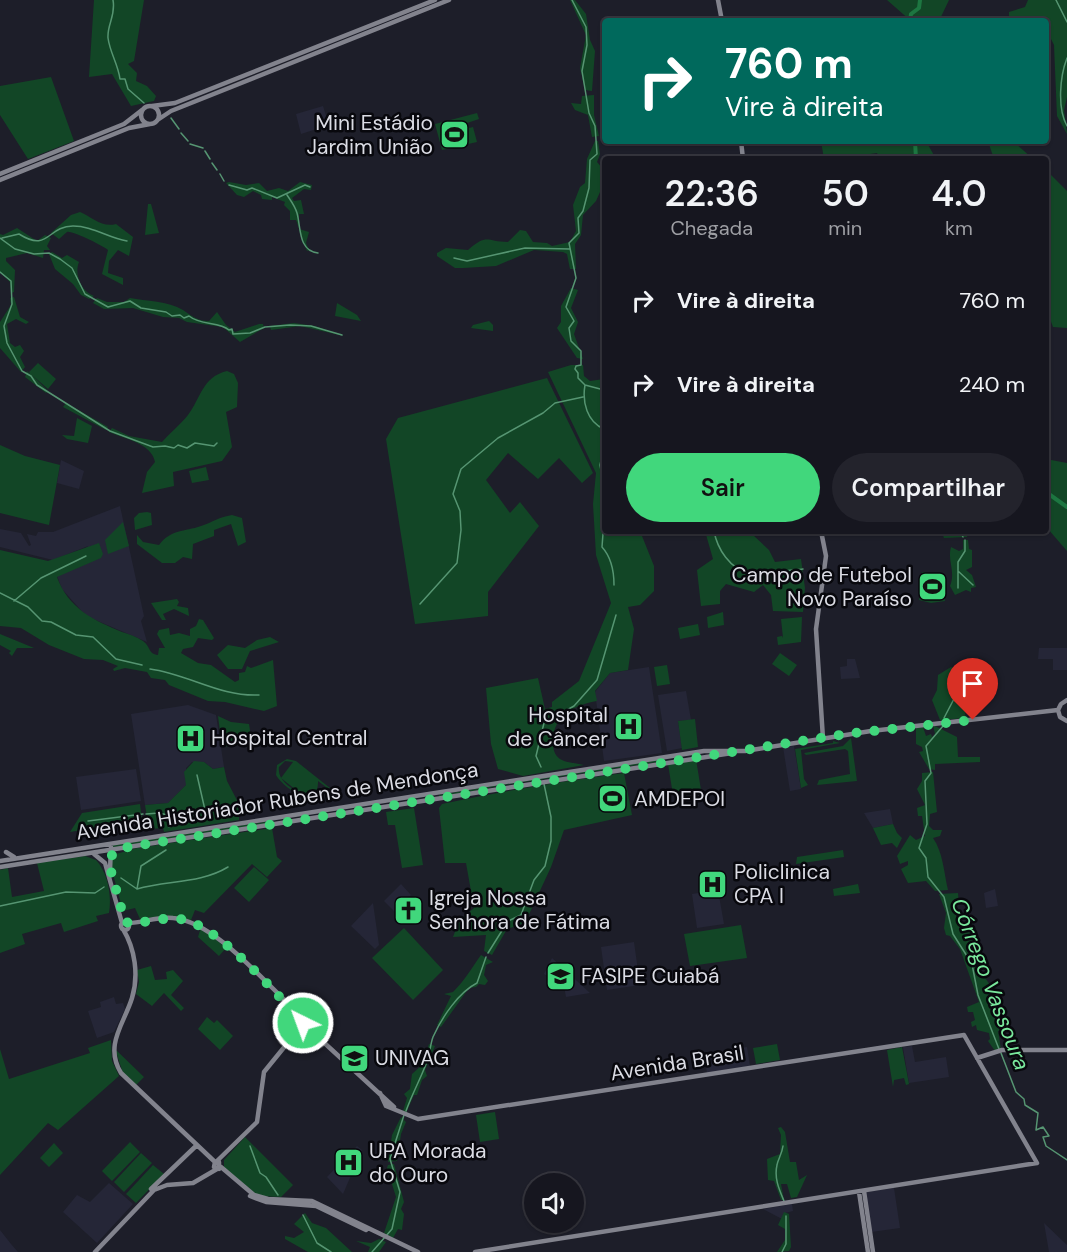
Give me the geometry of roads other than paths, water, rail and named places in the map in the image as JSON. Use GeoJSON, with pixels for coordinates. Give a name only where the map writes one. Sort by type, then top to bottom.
{"type":"FeatureCollection","features":[{"type":"Feature","properties":{"kind":"main road"},"geometry":{"type":"LineString","coordinates":[[0,174],[124,124],[142,110],[152,106],[175,104],[435,0]]}},
{"type":"Feature","properties":{"kind":"main road"},"geometry":{"type":"LineString","coordinates":[[0,180],[129,128],[150,124],[171,111],[449,0]]}},
{"type":"Feature","properties":{"kind":"main road"},"geometry":{"type":"LineString","coordinates":[[718,0],[721,18]]}},
{"type":"Feature","properties":{"kind":"main road"},"geometry":{"type":"LineString","coordinates":[[152,106],[159,111],[159,119]]}},
{"type":"Feature","properties":{"kind":"main road"},"geometry":{"type":"LineString","coordinates":[[142,110],[142,120],[150,124]]}},
{"type":"Feature","properties":{"kind":"main road"},"geometry":{"type":"LineString","coordinates":[[821,534],[826,556],[816,629],[823,739]]}},
{"type":"Feature","properties":{"kind":"main road"},"geometry":{"type":"LineString","coordinates":[[1067,700],[1060,704],[1058,710],[1060,717],[1067,720]]}},
{"type":"Feature","properties":{"kind":"main road","name":"Avenida Historiador Rubens de Mendonça"},"geometry":{"type":"LineString","coordinates":[[0,861],[609,764],[738,751],[939,722],[1058,710]]}},
{"type":"Feature","properties":{"kind":"main road","name":"Avenida Historiador Rubens de Mendonça"},"geometry":{"type":"LineString","coordinates":[[1,867],[112,852],[122,848],[716,753]]}},
{"type":"Feature","properties":{"kind":"main road"},"geometry":{"type":"LineString","coordinates":[[109,844],[112,852],[109,867],[114,890]]}},
{"type":"Feature","properties":{"kind":"main road"},"geometry":{"type":"LineString","coordinates":[[93,846],[92,853],[105,863],[127,925],[127,937],[136,971],[131,1003],[115,1037],[116,1063],[121,1073],[218,1165],[243,1192],[255,1199],[274,1204],[316,1206],[379,1234],[411,1252]]}},
{"type":"Feature","properties":{"kind":"main road"},"geometry":{"type":"LineString","coordinates":[[6,852],[17,858]]}},
{"type":"Feature","properties":{"kind":"main road"},"geometry":{"type":"LineString","coordinates":[[1,867],[7,860]]}},
{"type":"Feature","properties":{"kind":"main road"},"geometry":{"type":"LineString","coordinates":[[93,1252],[154,1190],[167,1185],[193,1183],[218,1165],[257,1122],[264,1072],[306,1025],[215,935],[200,926],[166,917],[127,925]]}},
{"type":"Feature","properties":{"kind":"main road","name":"Avenida Brasil"},"geometry":{"type":"LineString","coordinates":[[306,1025],[403,1114],[418,1119],[964,1035],[977,1058]]}},
{"type":"Feature","properties":{"kind":"main road"},"geometry":{"type":"LineString","coordinates":[[475,1252],[1037,1162],[977,1058],[1000,1050],[1067,1050]]}},
{"type":"Feature","properties":{"kind":"main road"},"geometry":{"type":"LineString","coordinates":[[93,1252],[196,1145]]}},
{"type":"Feature","properties":{"kind":"main road"},"geometry":{"type":"LineString","coordinates":[[861,1191],[868,1252]]}},
{"type":"Feature","properties":{"kind":"main road"},"geometry":{"type":"LineString","coordinates":[[861,1191],[873,1252]]}},
{"type":"Feature","properties":{"kind":"main road"},"geometry":{"type":"LineString","coordinates":[[388,1239],[418,1252]]}},
{"type":"Feature","properties":{"kind":"waterway"},"geometry":{"type":"LineString","coordinates":[[113,0],[108,33],[110,49],[120,79],[125,79],[128,89],[144,103]]}},
{"type":"Feature","properties":{"kind":"waterway"},"geometry":{"type":"LineString","coordinates":[[572,0],[586,27],[587,45],[582,71],[589,113],[595,126],[597,154],[590,160],[589,188],[583,211],[578,218],[579,233],[569,243],[576,278],[566,307],[574,321],[569,328],[571,341],[581,351],[581,365],[576,366],[575,369],[578,378],[585,385],[602,389]]}},
{"type":"Feature","properties":{"kind":"waterway"},"geometry":{"type":"LineString","coordinates":[[910,18],[911,14],[919,8],[920,0]]}},
{"type":"Feature","properties":{"kind":"waterway"},"geometry":{"type":"LineString","coordinates":[[1056,0],[1067,22]]}},
{"type":"Feature","properties":{"kind":"waterway"},"geometry":{"type":"LineString","coordinates":[[1067,58],[1061,92],[1062,110],[1067,126]]}},
{"type":"Feature","properties":{"kind":"waterway"},"geometry":{"type":"LineString","coordinates":[[171,118],[179,129]]}},
{"type":"Feature","properties":{"kind":"waterway"},"geometry":{"type":"LineString","coordinates":[[181,133],[188,141]]}},
{"type":"Feature","properties":{"kind":"waterway"},"geometry":{"type":"LineString","coordinates":[[190,144],[203,148]]}},
{"type":"Feature","properties":{"kind":"waterway"},"geometry":{"type":"LineString","coordinates":[[915,144],[916,156]]}},
{"type":"Feature","properties":{"kind":"waterway"},"geometry":{"type":"LineString","coordinates":[[205,151],[210,159]]}},
{"type":"Feature","properties":{"kind":"waterway"},"geometry":{"type":"LineString","coordinates":[[212,163],[217,170]]}},
{"type":"Feature","properties":{"kind":"waterway"},"geometry":{"type":"LineString","coordinates":[[220,174],[224,181]]}},
{"type":"Feature","properties":{"kind":"waterway"},"geometry":{"type":"LineString","coordinates":[[229,185],[247,190],[252,188],[277,198],[305,185],[310,187]]}},
{"type":"Feature","properties":{"kind":"waterway"},"geometry":{"type":"LineString","coordinates":[[287,195],[296,210],[304,243],[307,248],[318,253]]}},
{"type":"Feature","properties":{"kind":"waterway"},"geometry":{"type":"LineString","coordinates":[[2,238],[19,234],[36,241],[42,240],[64,227],[73,226],[87,228],[127,241]]}},
{"type":"Feature","properties":{"kind":"waterway"},"geometry":{"type":"LineString","coordinates":[[0,238],[15,249],[34,254],[49,253],[60,259],[72,268],[85,294],[108,307],[130,301],[141,308],[166,312],[172,316],[180,315],[184,318],[189,316],[199,321],[220,325],[229,330],[232,329],[233,334],[250,333],[265,327],[290,325],[311,326],[342,335]]}},
{"type":"Feature","properties":{"kind":"waterway"},"geometry":{"type":"LineString","coordinates":[[454,258],[467,261],[525,248],[570,249]]}},
{"type":"Feature","properties":{"kind":"waterway"},"geometry":{"type":"LineString","coordinates":[[0,272],[11,281],[12,304],[4,326],[7,343],[22,371],[31,376],[37,385],[110,431],[153,447],[174,448],[178,445],[187,448],[195,443],[214,446],[217,443]]}},
{"type":"Feature","properties":{"kind":"waterway"},"geometry":{"type":"LineString","coordinates":[[585,385],[584,398],[587,411],[593,422],[602,428]]}},
{"type":"Feature","properties":{"kind":"waterway"},"geometry":{"type":"LineString","coordinates":[[420,604],[457,563],[461,530],[460,511],[453,494],[461,469],[498,438],[543,413],[555,403],[583,397]]}},
{"type":"Feature","properties":{"kind":"waterway"},"geometry":{"type":"LineString","coordinates":[[602,456],[600,465],[602,476]]}},
{"type":"Feature","properties":{"kind":"waterway"},"geometry":{"type":"LineString","coordinates":[[1049,494],[1067,507]]}},
{"type":"Feature","properties":{"kind":"waterway"},"geometry":{"type":"LineString","coordinates":[[603,534],[602,547],[608,555],[614,585]]}},
{"type":"Feature","properties":{"kind":"waterway"},"geometry":{"type":"LineString","coordinates":[[715,534],[721,551],[736,568],[743,571],[754,573],[803,569]]}},
{"type":"Feature","properties":{"kind":"waterway"},"geometry":{"type":"LineString","coordinates":[[958,588],[958,562],[965,551],[965,540]]}},
{"type":"Feature","properties":{"kind":"waterway"},"geometry":{"type":"LineString","coordinates":[[14,601],[41,578],[86,556]]}},
{"type":"Feature","properties":{"kind":"waterway"},"geometry":{"type":"LineString","coordinates":[[958,571],[973,585]]}},
{"type":"Feature","properties":{"kind":"waterway"},"geometry":{"type":"LineString","coordinates":[[0,593],[28,607],[42,621],[51,622],[76,635],[93,637],[116,659],[142,665]]}},
{"type":"Feature","properties":{"kind":"waterway"},"geometry":{"type":"LineString","coordinates":[[541,767],[536,756],[544,723],[574,706],[597,680],[616,615]]}},
{"type":"Feature","properties":{"kind":"waterway"},"geometry":{"type":"LineString","coordinates":[[150,669],[178,675],[217,689],[245,695],[259,695]]}},
{"type":"Feature","properties":{"kind":"waterway","name":"Córrego Vassoura"},"geometry":{"type":"LineString","coordinates":[[944,718],[956,695],[953,681]]}},
{"type":"Feature","properties":{"kind":"waterway","name":"Córrego Vassoura"},"geometry":{"type":"LineString","coordinates":[[943,726],[926,746],[931,773],[925,781],[927,824],[919,848],[926,858],[928,877],[944,897],[953,934],[972,964],[978,995],[999,1049]]}},
{"type":"Feature","properties":{"kind":"waterway"},"geometry":{"type":"LineString","coordinates":[[169,827],[205,810],[197,775]]}},
{"type":"Feature","properties":{"kind":"waterway"},"geometry":{"type":"LineString","coordinates":[[488,953],[508,921],[521,915],[534,880],[545,866],[551,841],[551,817],[544,784]]}},
{"type":"Feature","properties":{"kind":"waterway"},"geometry":{"type":"LineString","coordinates":[[146,814],[159,813],[172,816],[174,824]]}},
{"type":"Feature","properties":{"kind":"waterway"},"geometry":{"type":"LineString","coordinates":[[88,821],[143,814]]}},
{"type":"Feature","properties":{"kind":"waterway"},"geometry":{"type":"LineString","coordinates":[[121,878],[137,889],[141,866],[166,850]]}},
{"type":"Feature","properties":{"kind":"waterway"},"geometry":{"type":"LineString","coordinates":[[137,889],[195,879],[228,867]]}},
{"type":"Feature","properties":{"kind":"waterway"},"geometry":{"type":"LineString","coordinates":[[0,906],[66,892],[95,893],[104,887]]}},
{"type":"Feature","properties":{"kind":"waterway"},"geometry":{"type":"LineString","coordinates":[[406,1111],[427,1061],[437,1029],[446,1013],[464,992],[477,983],[486,957]]}},
{"type":"Feature","properties":{"kind":"waterway","name":"Córrego Vassoura"},"geometry":{"type":"LineString","coordinates":[[1001,1053],[1016,1092],[1024,1099],[1025,1105],[1038,1113],[1036,1130],[1043,1127],[1049,1136],[1043,1137],[1046,1146],[1067,1160]]}},
{"type":"Feature","properties":{"kind":"waterway"},"geometry":{"type":"LineString","coordinates":[[372,1252],[392,1229],[400,1192],[390,1159],[404,1115]]}},
{"type":"Feature","properties":{"kind":"waterway"},"geometry":{"type":"LineString","coordinates":[[250,1146],[260,1173],[266,1177],[278,1195]]}},
{"type":"Feature","properties":{"kind":"waterway"},"geometry":{"type":"LineString","coordinates":[[783,1146],[776,1174],[784,1201]]}},
{"type":"Feature","properties":{"kind":"waterway"},"geometry":{"type":"LineString","coordinates":[[303,1215],[317,1243],[331,1252]]}},
{"type":"Feature","properties":{"kind":"waterway"},"geometry":{"type":"LineString","coordinates":[[782,1252],[786,1244],[786,1216]]}},
{"type":"Feature","properties":{"kind":"place","name":"Mini Estádio Jardim União"},"geometry":{"type":"Point","coordinates":[454,135]}},
{"type":"Feature","properties":{"kind":"place","name":"Campo de Futebol Novo Paraíso"},"geometry":{"type":"Point","coordinates":[933,587]}},
{"type":"Feature","properties":{"kind":"place","name":"Hospital de Câncer"},"geometry":{"type":"Point","coordinates":[629,727]}},
{"type":"Feature","properties":{"kind":"place","name":"Hospital Central"},"geometry":{"type":"Point","coordinates":[190,738]}},
{"type":"Feature","properties":{"kind":"place","name":"AMDEPOl"},"geometry":{"type":"Point","coordinates":[613,799]}},
{"type":"Feature","properties":{"kind":"place","name":"Policlinica CPA I"},"geometry":{"type":"Point","coordinates":[713,884]}},
{"type":"Feature","properties":{"kind":"place","name":"Igreja Nossa Senhora de Fátima"},"geometry":{"type":"Point","coordinates":[408,910]}},
{"type":"Feature","properties":{"kind":"place","name":"FASIPE Cuiabá"},"geometry":{"type":"Point","coordinates":[560,976]}},
{"type":"Feature","properties":{"kind":"place","name":"UNIVAG"},"geometry":{"type":"Point","coordinates":[354,1058]}},
{"type":"Feature","properties":{"kind":"place","name":"UPA Morada do Ouro"},"geometry":{"type":"Point","coordinates":[348,1163]}}]}
